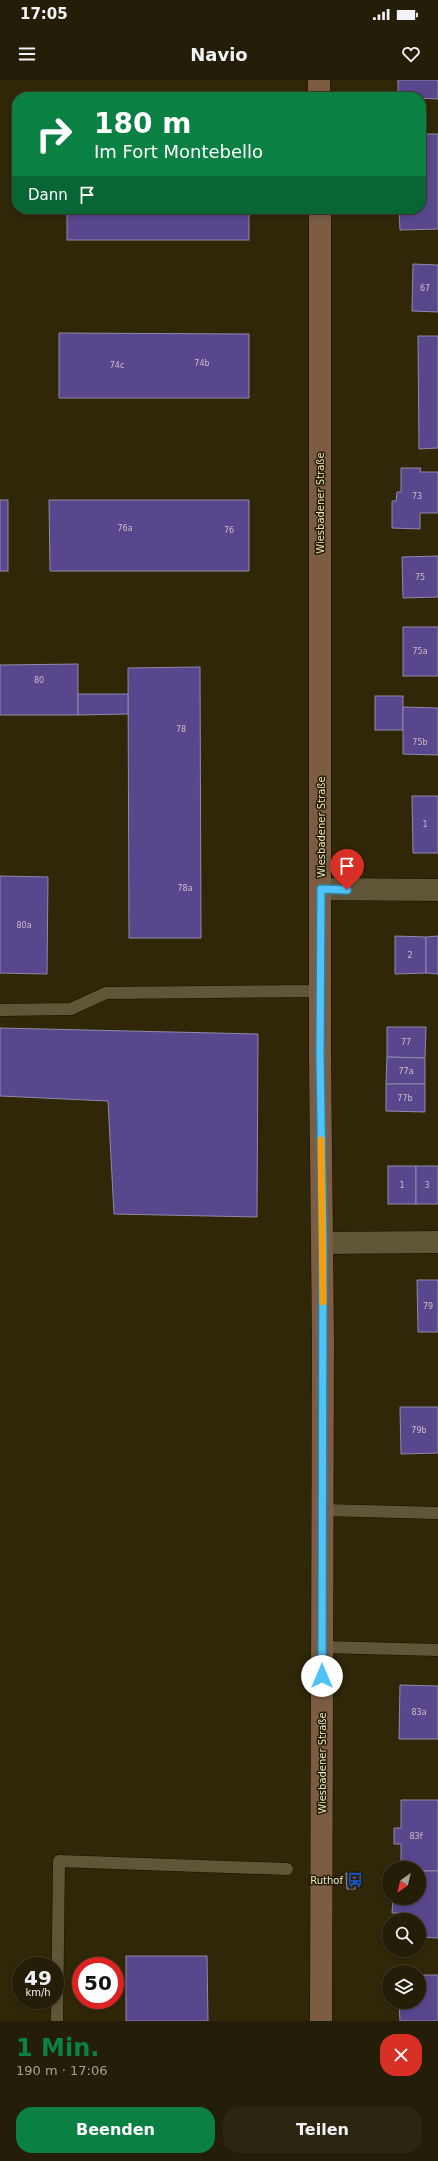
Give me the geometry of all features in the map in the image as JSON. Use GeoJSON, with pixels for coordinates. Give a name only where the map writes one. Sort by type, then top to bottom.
{"type":"FeatureCollection","features":[{"type":"Feature","properties":{"kind":"main road"},"geometry":{"type":"LineString","coordinates":[[319,80],[319,92]]}},
{"type":"Feature","properties":{"kind":"main road","name":"Wiesbadener Straße"},"geometry":{"type":"LineString","coordinates":[[320,214],[320,991],[323,1243],[321,2021]]}},
{"type":"Feature","properties":{"kind":"street"},"geometry":{"type":"LineString","coordinates":[[321,889],[438,890]]}},
{"type":"Feature","properties":{"kind":"street"},"geometry":{"type":"LineString","coordinates":[[323,1243],[438,1242]]}},
{"type":"Feature","properties":{"kind":"lane"},"geometry":{"type":"LineString","coordinates":[[0,1010],[71,1009],[106,993],[320,991]]}},
{"type":"Feature","properties":{"kind":"lane"},"geometry":{"type":"LineString","coordinates":[[323,1510],[438,1513]]}},
{"type":"Feature","properties":{"kind":"lane"},"geometry":{"type":"LineString","coordinates":[[322,1647],[438,1650]]}},
{"type":"Feature","properties":{"kind":"lane"},"geometry":{"type":"LineString","coordinates":[[57,2021],[59,1861],[287,1869]]}},
{"type":"Feature","properties":{"kind":"building"},"geometry":{"type":"Polygon","coordinates":[[[398,80],[438,80],[438,99],[426,98],[426,92],[398,92],[398,80]]]}},
{"type":"Feature","properties":{"kind":"building"},"geometry":{"type":"Polygon","coordinates":[[[426,134],[438,134],[438,229],[400,230],[399,214],[426,214],[426,134]]]}},
{"type":"Feature","properties":{"kind":"building"},"geometry":{"type":"Polygon","coordinates":[[[67,214],[249,214],[249,240],[67,240],[67,214]]]}},
{"type":"Feature","properties":{"kind":"building"},"geometry":{"type":"Polygon","coordinates":[[[413,264],[438,265],[438,312],[412,311],[413,264]]]}},
{"type":"Feature","properties":{"kind":"building"},"geometry":{"type":"Polygon","coordinates":[[[59,333],[249,334],[249,398],[59,398],[59,333]]]}},
{"type":"Feature","properties":{"kind":"building"},"geometry":{"type":"Polygon","coordinates":[[[418,336],[438,336],[438,448],[419,449],[418,336]]]}},
{"type":"Feature","properties":{"kind":"building"},"geometry":{"type":"Polygon","coordinates":[[[401,468],[421,468],[420,472],[438,472],[438,513],[420,513],[420,529],[392,528],[392,501],[396,501],[397,492],[401,492],[401,468]]]}},
{"type":"Feature","properties":{"kind":"building"},"geometry":{"type":"Polygon","coordinates":[[[0,500],[8,500],[8,571],[0,571],[0,500]]]}},
{"type":"Feature","properties":{"kind":"building"},"geometry":{"type":"Polygon","coordinates":[[[49,500],[249,500],[249,571],[50,571],[49,500]]]}},
{"type":"Feature","properties":{"kind":"building"},"geometry":{"type":"Polygon","coordinates":[[[438,556],[438,597],[403,598],[402,557],[438,556]]]}},
{"type":"Feature","properties":{"kind":"building"},"geometry":{"type":"Polygon","coordinates":[[[403,627],[438,627],[438,676],[403,676],[403,627]]]}},
{"type":"Feature","properties":{"kind":"building"},"geometry":{"type":"Polygon","coordinates":[[[78,664],[78,715],[0,715],[0,665],[78,664]]]}},
{"type":"Feature","properties":{"kind":"building"},"geometry":{"type":"Polygon","coordinates":[[[200,667],[201,938],[129,938],[128,668],[200,667]]]}},
{"type":"Feature","properties":{"kind":"building"},"geometry":{"type":"Polygon","coordinates":[[[78,694],[128,694],[128,714],[78,715],[78,694]]]}},
{"type":"Feature","properties":{"kind":"building"},"geometry":{"type":"Polygon","coordinates":[[[375,696],[403,696],[403,730],[375,730],[375,696]]]}},
{"type":"Feature","properties":{"kind":"building"},"geometry":{"type":"Polygon","coordinates":[[[403,707],[438,708],[438,755],[403,754],[403,707]]]}},
{"type":"Feature","properties":{"kind":"building"},"geometry":{"type":"Polygon","coordinates":[[[412,796],[438,796],[438,853],[413,853],[412,796]]]}},
{"type":"Feature","properties":{"kind":"building"},"geometry":{"type":"Polygon","coordinates":[[[0,876],[48,877],[47,974],[0,973],[0,876]]]}},
{"type":"Feature","properties":{"kind":"building"},"geometry":{"type":"Polygon","coordinates":[[[395,936],[426,937],[426,973],[395,974],[395,936]]]}},
{"type":"Feature","properties":{"kind":"building"},"geometry":{"type":"Polygon","coordinates":[[[438,936],[438,974],[426,973],[426,937],[438,936]]]}},
{"type":"Feature","properties":{"kind":"building"},"geometry":{"type":"Polygon","coordinates":[[[387,1027],[426,1027],[425,1058],[387,1057],[387,1027]]]}},
{"type":"Feature","properties":{"kind":"building"},"geometry":{"type":"Polygon","coordinates":[[[0,1028],[258,1034],[257,1217],[114,1214],[108,1101],[0,1096],[0,1028]]]}},
{"type":"Feature","properties":{"kind":"building"},"geometry":{"type":"Polygon","coordinates":[[[387,1057],[425,1058],[425,1084],[386,1084],[387,1057]]]}},
{"type":"Feature","properties":{"kind":"building"},"geometry":{"type":"Polygon","coordinates":[[[386,1084],[425,1084],[425,1112],[386,1111],[386,1084]]]}},
{"type":"Feature","properties":{"kind":"building"},"geometry":{"type":"Polygon","coordinates":[[[388,1166],[416,1166],[416,1204],[388,1204],[388,1166]]]}},
{"type":"Feature","properties":{"kind":"building"},"geometry":{"type":"Polygon","coordinates":[[[416,1166],[438,1166],[438,1204],[416,1204],[416,1166]]]}},
{"type":"Feature","properties":{"kind":"building"},"geometry":{"type":"Polygon","coordinates":[[[417,1280],[438,1280],[438,1332],[418,1332],[417,1280]]]}},
{"type":"Feature","properties":{"kind":"building"},"geometry":{"type":"Polygon","coordinates":[[[400,1407],[438,1407],[438,1453],[401,1454],[400,1407]]]}},
{"type":"Feature","properties":{"kind":"building"},"geometry":{"type":"Polygon","coordinates":[[[400,1685],[438,1686],[438,1739],[399,1739],[400,1685]]]}},
{"type":"Feature","properties":{"kind":"building"},"geometry":{"type":"Polygon","coordinates":[[[401,1800],[438,1800],[438,1871],[426,1871],[426,1861],[401,1861],[401,1844],[394,1844],[394,1828],[401,1828],[401,1800]]]}},
{"type":"Feature","properties":{"kind":"building"},"geometry":{"type":"Polygon","coordinates":[[[426,1871],[438,1871],[438,1938],[426,1937],[426,1913],[392,1913],[393,1905],[426,1905],[426,1871]]]}},
{"type":"Feature","properties":{"kind":"building"},"geometry":{"type":"Polygon","coordinates":[[[346,1873],[355,1873],[355,1889],[347,1889],[346,1873]]]}},
{"type":"Feature","properties":{"kind":"building"},"geometry":{"type":"Polygon","coordinates":[[[126,1956],[207,1956],[208,2021],[126,2021],[126,1956]]]}},
{"type":"Feature","properties":{"kind":"building"},"geometry":{"type":"Polygon","coordinates":[[[426,1975],[438,1975],[438,2021],[400,2021],[399,2009],[426,2009],[426,1975]]]}},
{"type":"Feature","properties":{"kind":"slow traffic"},"geometry":{"type":"LineString","coordinates":[[321,1140],[323,1302]]}},
{"type":"Feature","properties":{"kind":"place","name":"Ruthof"},"geometry":{"type":"Point","coordinates":[355,1880]}},
{"type":"Feature","properties":{"kind":"route"},"geometry":{"type":"LineString","coordinates":[[322,1676],[323,1243],[320,1056],[321,889],[347,890]]}}]}
